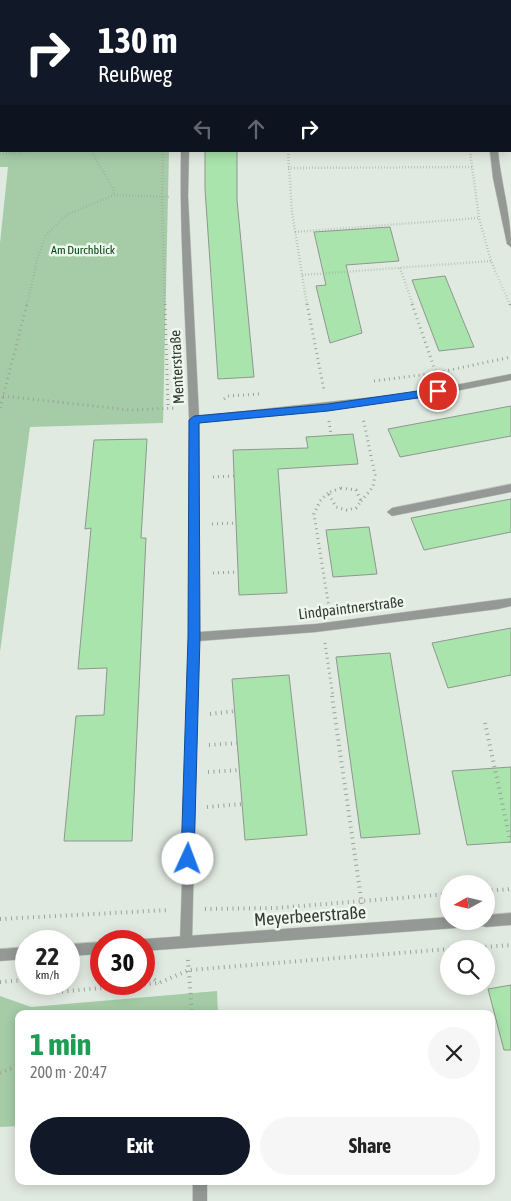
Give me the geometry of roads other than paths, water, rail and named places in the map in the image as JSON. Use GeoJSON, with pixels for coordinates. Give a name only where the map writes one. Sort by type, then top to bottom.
{"type":"FeatureCollection","features":[{"type":"Feature","properties":{"kind":"street","name":"Menterstraße"},"geometry":{"type":"LineString","coordinates":[[185,152],[184,196],[194,407],[194,637],[186,942]]}},
{"type":"Feature","properties":{"kind":"street"},"geometry":{"type":"LineString","coordinates":[[494,152],[497,178],[511,244]]}},
{"type":"Feature","properties":{"kind":"street"},"geometry":{"type":"LineString","coordinates":[[194,420],[328,407],[420,395],[511,377]]}},
{"type":"Feature","properties":{"kind":"street"},"geometry":{"type":"LineString","coordinates":[[392,512],[511,488]]}},
{"type":"Feature","properties":{"kind":"street","name":"Lindpaintnerstraße"},"geometry":{"type":"LineString","coordinates":[[194,637],[328,627],[511,602]]}},
{"type":"Feature","properties":{"kind":"street"},"geometry":{"type":"LineString","coordinates":[[495,920],[511,919]]}},
{"type":"Feature","properties":{"kind":"street","name":"Meyerbeerstraße"},"geometry":{"type":"LineString","coordinates":[[155,944],[440,924]]}},
{"type":"Feature","properties":{"kind":"street"},"geometry":{"type":"LineString","coordinates":[[0,955],[15,954]]}},
{"type":"Feature","properties":{"kind":"street"},"geometry":{"type":"LineString","coordinates":[[200,1185],[200,1201]]}},
{"type":"Feature","properties":{"kind":"park label","name":"Am Durchblick"},"geometry":{"type":"Point","coordinates":[83,250]}}]}
